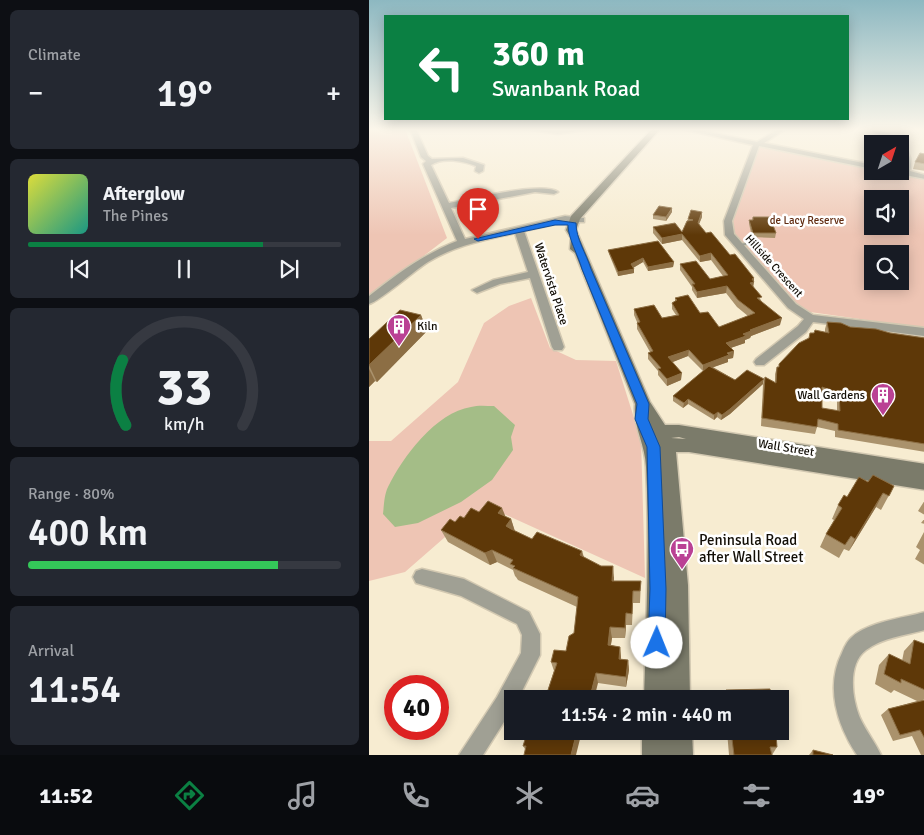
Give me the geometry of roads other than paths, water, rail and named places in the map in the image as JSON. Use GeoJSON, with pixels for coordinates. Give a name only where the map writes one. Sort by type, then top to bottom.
{"type":"FeatureCollection","features":[{"type":"Feature","properties":{"kind":"street"},"geometry":{"type":"LineString","coordinates":[[427,164],[462,242]]}},
{"type":"Feature","properties":{"kind":"street"},"geometry":{"type":"LineString","coordinates":[[479,164],[479,171]]}},
{"type":"Feature","properties":{"kind":"street"},"geometry":{"type":"LineString","coordinates":[[369,302],[425,258],[462,242],[555,222],[576,221],[589,208],[588,205],[623,164]]}},
{"type":"Feature","properties":{"kind":"street","name":"Hillside Crescent"},"geometry":{"type":"LineString","coordinates":[[749,164],[728,221],[730,235],[792,306],[809,318]]}},
{"type":"Feature","properties":{"kind":"street"},"geometry":{"type":"LineString","coordinates":[[909,174],[924,177]]}},
{"type":"Feature","properties":{"kind":"street"},"geometry":{"type":"LineString","coordinates":[[447,206],[535,190],[554,192]]}},
{"type":"Feature","properties":{"kind":"street"},"geometry":{"type":"LineString","coordinates":[[576,221],[578,245],[643,404],[642,419],[669,459],[677,585],[678,690]]}},
{"type":"Feature","properties":{"kind":"street","name":"Watervista Place"},"geometry":{"type":"LineString","coordinates":[[519,230],[558,347]]}},
{"type":"Feature","properties":{"kind":"street"},"geometry":{"type":"LineString","coordinates":[[477,290],[497,282],[535,274]]}},
{"type":"Feature","properties":{"kind":"street"},"geometry":{"type":"LineString","coordinates":[[760,362],[801,329],[809,318],[924,332]]}},
{"type":"Feature","properties":{"kind":"street"},"geometry":{"type":"LineString","coordinates":[[656,690],[657,439]]}},
{"type":"Feature","properties":{"kind":"street","name":"Wall Street"},"geometry":{"type":"LineString","coordinates":[[657,439],[689,445],[748,448],[833,462],[924,483]]}},
{"type":"Feature","properties":{"kind":"street","name":"Wall Street"},"geometry":{"type":"LineString","coordinates":[[833,462],[924,471]]}},
{"type":"Feature","properties":{"kind":"street"},"geometry":{"type":"LineString","coordinates":[[421,577],[465,588],[523,618],[531,634],[531,656],[504,704],[470,755]]}},
{"type":"Feature","properties":{"kind":"street"},"geometry":{"type":"LineString","coordinates":[[870,755],[848,718],[842,690],[846,662],[858,644],[879,634],[924,621]]}},
{"type":"Feature","properties":{"kind":"street"},"geometry":{"type":"LineString","coordinates":[[655,740],[655,755]]}},
{"type":"Feature","properties":{"kind":"street"},"geometry":{"type":"LineString","coordinates":[[679,740],[680,755]]}},
{"type":"Feature","properties":{"kind":"lane"},"geometry":{"type":"LineString","coordinates":[[739,245],[758,242]]}},
{"type":"Feature","properties":{"kind":"place","name":"Kiln"},"geometry":{"type":"Point","coordinates":[399,347]}},
{"type":"Feature","properties":{"kind":"place","name":"Wall Gardens"},"geometry":{"type":"Point","coordinates":[883,416]}},
{"type":"Feature","properties":{"kind":"place","name":"Peninsula Road after Wall Street"},"geometry":{"type":"Point","coordinates":[682,570]}},
{"type":"Feature","properties":{"kind":"park label","name":"de Lacy Reserve"},"geometry":{"type":"Point","coordinates":[807,220]}}]}
